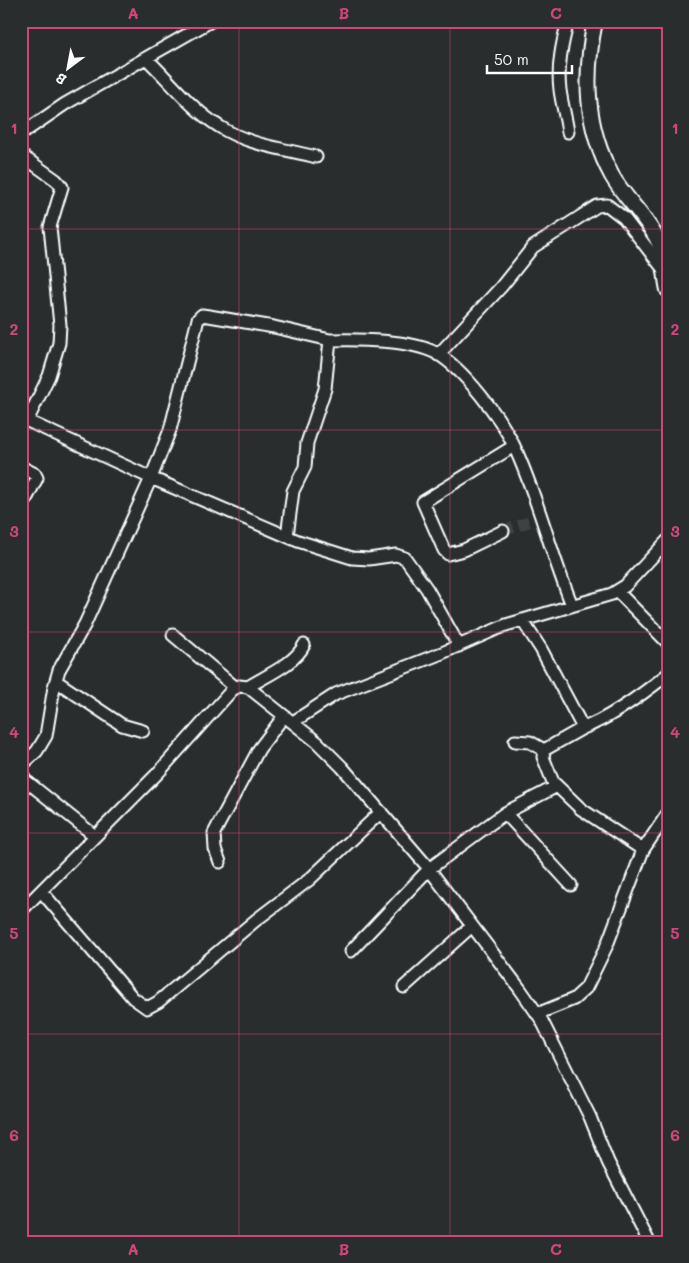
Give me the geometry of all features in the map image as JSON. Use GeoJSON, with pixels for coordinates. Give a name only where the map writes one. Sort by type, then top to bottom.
{"type":"FeatureCollection","features":[{"type":"Feature","properties":{"kind":"street"},"geometry":{"type":"LineString","coordinates":[[22,132],[65,104],[211,21]]}},
{"type":"Feature","properties":{"kind":"street"},"geometry":{"type":"LineString","coordinates":[[568,21],[562,44],[560,71],[560,91],[568,132]]}},
{"type":"Feature","properties":{"kind":"street"},"geometry":{"type":"LineString","coordinates":[[595,21],[587,76],[589,109],[598,145],[612,177],[658,241],[668,290]]}},
{"type":"Feature","properties":{"kind":"street"},"geometry":{"type":"LineString","coordinates":[[146,59],[188,102],[222,128],[243,138],[316,157]]}},
{"type":"Feature","properties":{"kind":"street"},"geometry":{"type":"LineString","coordinates":[[21,155],[56,180],[62,187],[50,227],[60,325],[59,343],[49,376],[24,420],[151,478],[287,536],[335,554],[352,558],[378,558],[396,555],[405,558],[427,589],[459,646]]}},
{"type":"Feature","properties":{"kind":"street"},"geometry":{"type":"LineString","coordinates":[[438,354],[501,287],[533,247],[597,206],[603,204],[612,207],[635,208]]}},
{"type":"Feature","properties":{"kind":"street"},"geometry":{"type":"LineString","coordinates":[[612,207],[641,237],[665,271]]}},
{"type":"Feature","properties":{"kind":"street"},"geometry":{"type":"LineString","coordinates":[[22,761],[37,751],[46,736],[59,670],[84,624],[151,478],[170,430],[190,358],[195,327],[202,315],[274,327],[330,340],[384,341],[421,348],[438,354],[448,362],[489,406],[514,446],[536,519],[572,604]]}},
{"type":"Feature","properties":{"kind":"street"},"geometry":{"type":"LineString","coordinates":[[287,536],[293,490],[305,468],[307,443],[324,389],[330,340]]}},
{"type":"Feature","properties":{"kind":"street"},"geometry":{"type":"LineString","coordinates":[[503,531],[464,550],[448,554],[444,550],[423,502],[514,446]]}},
{"type":"Feature","properties":{"kind":"street"},"geometry":{"type":"LineString","coordinates":[[21,467],[35,474],[37,478],[21,509]]}},
{"type":"Feature","properties":{"kind":"street"},"geometry":{"type":"LineString","coordinates":[[220,862],[215,849],[214,834],[260,749],[289,719],[336,694],[522,620],[572,604],[596,600],[616,592],[668,540]]}},
{"type":"Feature","properties":{"kind":"street"},"geometry":{"type":"LineString","coordinates":[[616,592],[668,642]]}},
{"type":"Feature","properties":{"kind":"street"},"geometry":{"type":"LineString","coordinates":[[522,620],[541,649],[583,728]]}},
{"type":"Feature","properties":{"kind":"street"},"geometry":{"type":"LineString","coordinates":[[173,635],[236,688]]}},
{"type":"Feature","properties":{"kind":"street"},"geometry":{"type":"LineString","coordinates":[[248,687],[289,661],[301,651],[304,645]]}},
{"type":"Feature","properties":{"kind":"street"},"geometry":{"type":"LineString","coordinates":[[544,750],[628,702],[668,674]]}},
{"type":"Feature","properties":{"kind":"street"},"geometry":{"type":"LineString","coordinates":[[56,681],[122,725],[143,731]]}},
{"type":"Feature","properties":{"kind":"street"},"geometry":{"type":"LineString","coordinates":[[21,911],[157,774],[209,714],[236,688],[239,686],[248,687],[257,692],[336,761],[429,869],[537,1014],[649,1242]]}},
{"type":"Feature","properties":{"kind":"street"},"geometry":{"type":"LineString","coordinates":[[515,741],[530,742],[544,750]]}},
{"type":"Feature","properties":{"kind":"street"},"geometry":{"type":"LineString","coordinates":[[544,750],[543,757],[555,784],[581,809],[643,850]]}},
{"type":"Feature","properties":{"kind":"street"},"geometry":{"type":"LineString","coordinates":[[21,773],[25,780],[96,836]]}},
{"type":"Feature","properties":{"kind":"street"},"geometry":{"type":"LineString","coordinates":[[351,951],[429,869],[505,813],[552,790],[555,784]]}},
{"type":"Feature","properties":{"kind":"street"},"geometry":{"type":"LineString","coordinates":[[41,891],[133,998],[146,1008],[158,1002],[256,920],[310,879],[381,812]]}},
{"type":"Feature","properties":{"kind":"street"},"geometry":{"type":"LineString","coordinates":[[505,813],[571,885]]}},
{"type":"Feature","properties":{"kind":"street"},"geometry":{"type":"LineString","coordinates":[[537,1014],[574,998],[586,988],[607,945],[643,850],[668,813]]}},
{"type":"Feature","properties":{"kind":"street"},"geometry":{"type":"LineString","coordinates":[[404,987],[472,926]]}},
{"type":"Feature","properties":{"kind":"tunnel"},"geometry":{"type":"LineString","coordinates":[[503,531],[531,521]]}}]}
